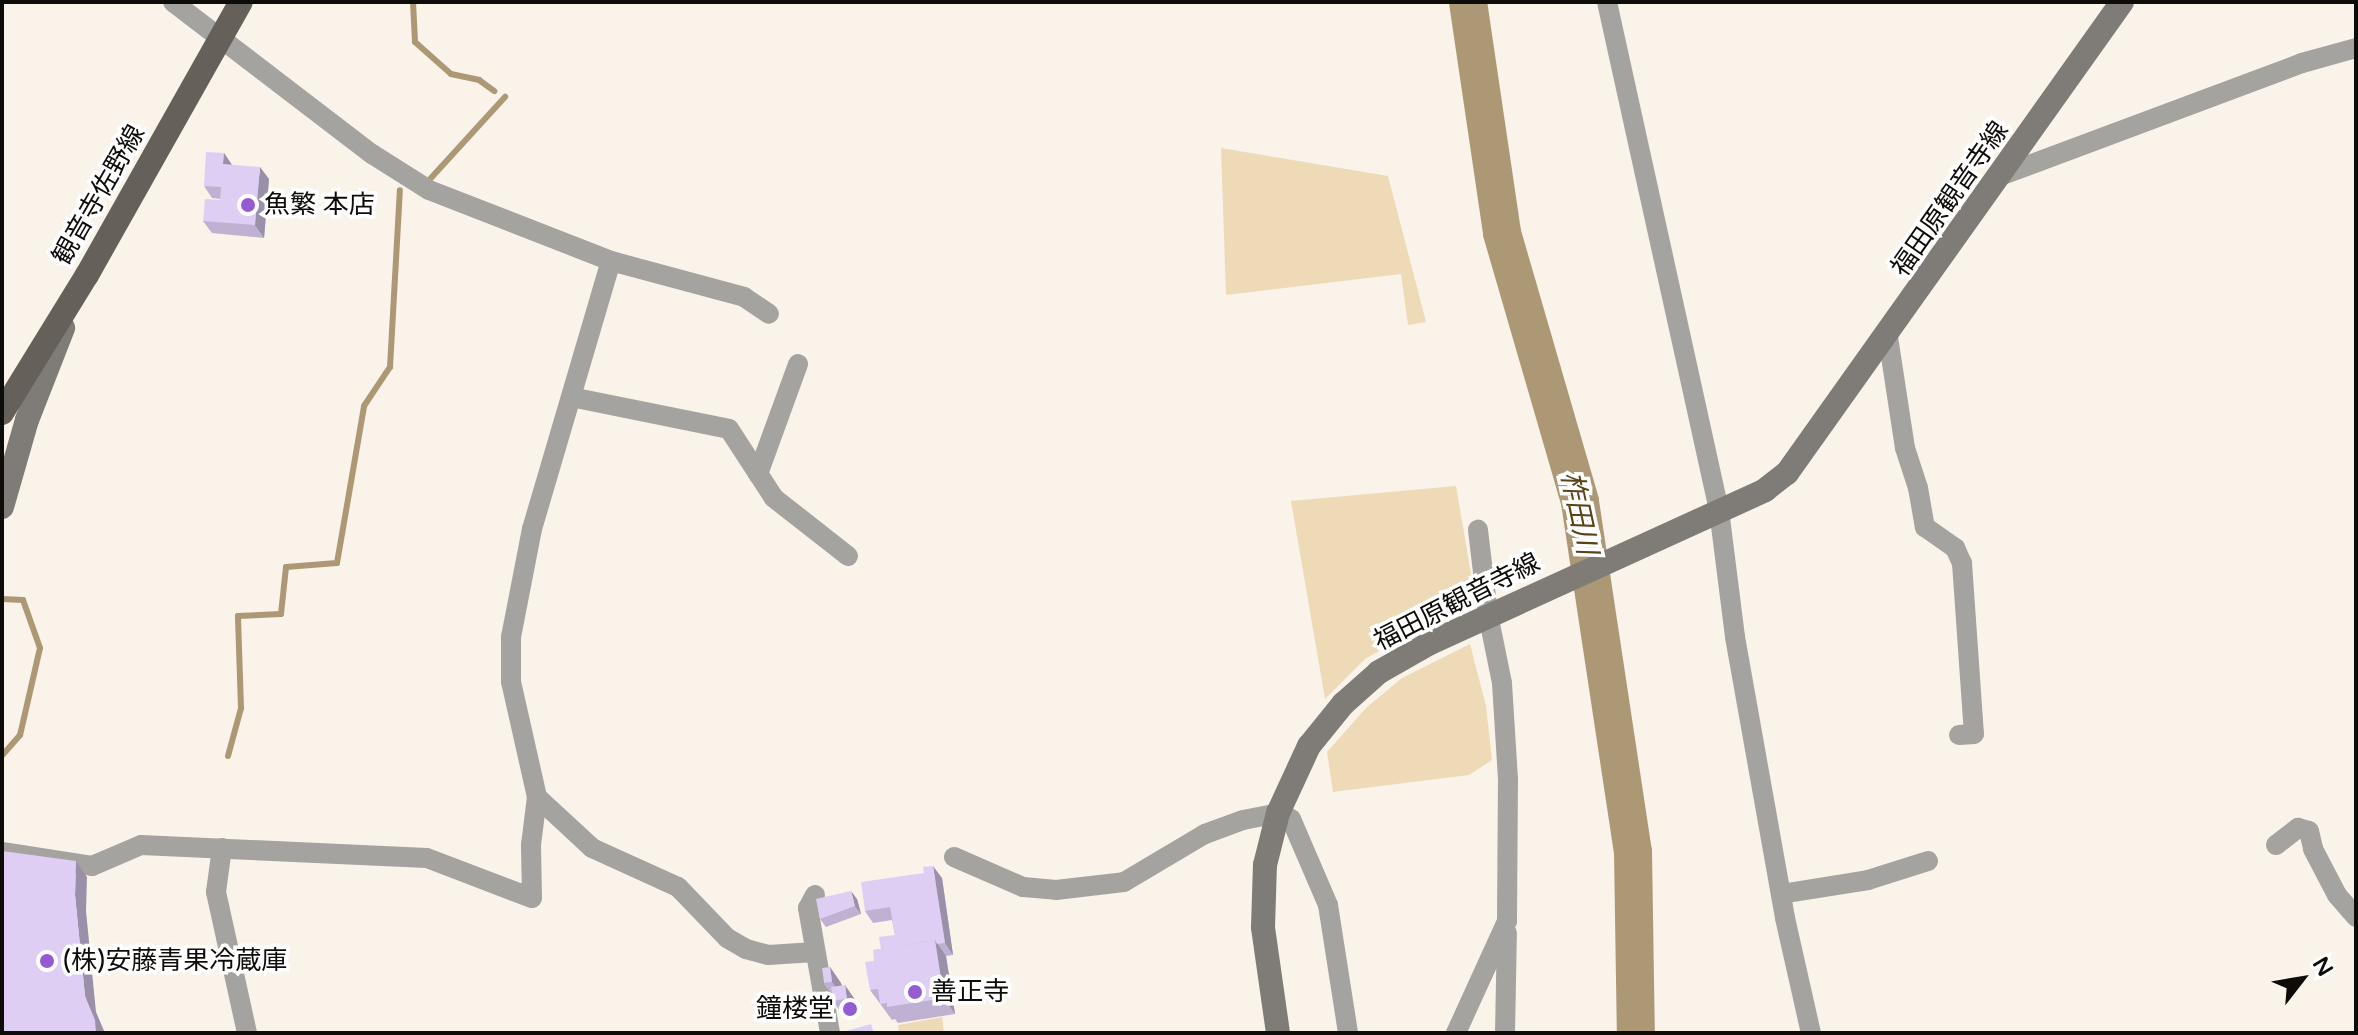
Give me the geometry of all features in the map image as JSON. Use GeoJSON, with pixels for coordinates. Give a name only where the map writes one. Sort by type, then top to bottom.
{"type":"FeatureCollection","features":[{"type":"Feature","properties":{"kind":"main road","name":"観音寺佐野線"},"geometry":{"type":"LineString","coordinates":[[2,413],[87,275],[241,2]]}},
{"type":"Feature","properties":{"kind":"main road","name":"福田原観音寺線"},"geometry":{"type":"LineString","coordinates":[[1278,1033],[1263,927],[1265,865],[1278,813],[1309,746],[1343,704],[1379,672],[1488,614],[1765,490],[1787,473],[1888,337],[2122,2]]}},
{"type":"Feature","properties":{"kind":"main road"},"geometry":{"type":"LineString","coordinates":[[2,507],[40,382],[87,275]]}},
{"type":"Feature","properties":{"kind":"street"},"geometry":{"type":"LineString","coordinates":[[173,2],[372,154],[429,190],[611,261],[744,297],[769,314]]}},
{"type":"Feature","properties":{"kind":"street"},"geometry":{"type":"LineString","coordinates":[[1607,2],[1719,510],[1735,637],[1781,894],[1811,1033]]}},
{"type":"Feature","properties":{"kind":"street"},"geometry":{"type":"LineString","coordinates":[[2000,176],[2302,63],[2356,48]]}},
{"type":"Feature","properties":{"kind":"street"},"geometry":{"type":"LineString","coordinates":[[2,852],[92,866],[141,845],[427,858],[532,898],[531,845],[537,797],[511,682],[511,637],[532,529],[611,261]]}},
{"type":"Feature","properties":{"kind":"street"},"geometry":{"type":"LineString","coordinates":[[1888,337],[1905,448],[1918,488],[1925,527],[1955,548],[1962,563],[1974,734],[1959,735]]}},
{"type":"Feature","properties":{"kind":"street"},"geometry":{"type":"LineString","coordinates":[[758,474],[798,364]]}},
{"type":"Feature","properties":{"kind":"street"},"geometry":{"type":"LineString","coordinates":[[571,397],[729,429],[774,498],[848,556]]}},
{"type":"Feature","properties":{"kind":"street"},"geometry":{"type":"LineString","coordinates":[[1478,530],[1488,614],[1502,683],[1508,779],[1505,1033]]}},
{"type":"Feature","properties":{"kind":"street"},"geometry":{"type":"LineString","coordinates":[[537,797],[592,848],[678,887],[727,938],[746,949],[768,955],[815,952]]}},
{"type":"Feature","properties":{"kind":"street"},"geometry":{"type":"LineString","coordinates":[[954,857],[1023,887],[1056,890],[1124,882],[1205,834],[1243,820],[1278,813],[1291,819],[1328,905],[1348,1033]]}},
{"type":"Feature","properties":{"kind":"street"},"geometry":{"type":"LineString","coordinates":[[2276,845],[2298,828],[2309,831],[2313,849],[2337,895],[2356,917]]}},
{"type":"Feature","properties":{"kind":"street"},"geometry":{"type":"LineString","coordinates":[[222,848],[216,892],[247,1033]]}},
{"type":"Feature","properties":{"kind":"street"},"geometry":{"type":"LineString","coordinates":[[1781,894],[1868,880],[1928,861]]}},
{"type":"Feature","properties":{"kind":"street"},"geometry":{"type":"LineString","coordinates":[[815,895],[808,908],[830,1033]]}},
{"type":"Feature","properties":{"kind":"street"},"geometry":{"type":"LineString","coordinates":[[1456,1033],[1507,921]]}},
{"type":"Feature","properties":{"kind":"shaded area"},"geometry":{"type":"Polygon","coordinates":[[[1221,148],[1388,176],[1426,322],[1408,325],[1401,274],[1226,295],[1221,148]]]}},
{"type":"Feature","properties":{"kind":"shaded area"},"geometry":{"type":"Polygon","coordinates":[[[1456,486],[1475,597],[1365,659],[1325,699],[1291,501],[1456,486]]]}},
{"type":"Feature","properties":{"kind":"shaded area"},"geometry":{"type":"Polygon","coordinates":[[[1470,644],[1486,706],[1492,760],[1469,775],[1333,792],[1327,752],[1366,708],[1402,678],[1470,644]]]}},
{"type":"Feature","properties":{"kind":"shaded area"},"geometry":{"type":"Polygon","coordinates":[[[942,1017],[944,1033],[899,1033],[898,1025],[942,1017]]]}},
{"type":"Feature","properties":{"kind":"building","name":"魚繁 本店"},"geometry":{"type":"Polygon","coordinates":[[[206,152],[224,153],[223,164],[260,167],[255,225],[203,221],[205,199],[220,200],[221,187],[204,186],[206,152]]]}},
{"type":"Feature","properties":{"kind":"building","name":"(株)安藤青果冷蔵庫"},"geometry":{"type":"Polygon","coordinates":[[[2,851],[76,861],[75,895],[85,996],[95,1020],[96,1033],[2,1033],[2,851]]]}},
{"type":"Feature","properties":{"kind":"building"},"geometry":{"type":"Polygon","coordinates":[[[933,866],[945,943],[937,944],[935,940],[881,949],[879,937],[895,935],[890,907],[865,911],[861,882],[924,873],[923,867],[933,866]]]}},
{"type":"Feature","properties":{"kind":"building"},"geometry":{"type":"Polygon","coordinates":[[[851,891],[855,906],[820,919],[816,899],[851,891]]]}},
{"type":"Feature","properties":{"kind":"building","name":"善正寺"},"geometry":{"type":"Polygon","coordinates":[[[935,940],[944,998],[887,1007],[887,1003],[880,1004],[878,989],[870,990],[865,962],[874,961],[873,950],[935,940]]]}},
{"type":"Feature","properties":{"kind":"building"},"geometry":{"type":"Polygon","coordinates":[[[830,967],[832,982],[824,983],[822,968],[830,967]]]}},
{"type":"Feature","properties":{"kind":"building"},"geometry":{"type":"Polygon","coordinates":[[[845,985],[847,999],[833,1001],[831,987],[845,985]]]}},
{"type":"Feature","properties":{"kind":"building"},"geometry":{"type":"Polygon","coordinates":[[[871,1024],[874,1033],[839,1033],[871,1024]]]}},
{"type":"Feature","properties":{"kind":"waterway"},"geometry":{"type":"LineString","coordinates":[[413,2],[415,42],[451,74],[479,80],[494,91]]}},
{"type":"Feature","properties":{"kind":"waterway","name":"柞田川"},"geometry":{"type":"LineString","coordinates":[[1468,2],[1502,233],[1580,502],[1633,852],[1636,1033]]}},
{"type":"Feature","properties":{"kind":"waterway"},"geometry":{"type":"LineString","coordinates":[[431,178],[505,97]]}},
{"type":"Feature","properties":{"kind":"waterway"},"geometry":{"type":"LineString","coordinates":[[228,756],[241,708],[238,616],[281,614],[286,567],[337,563],[364,406],[390,367],[400,190]]}},
{"type":"Feature","properties":{"kind":"waterway"},"geometry":{"type":"LineString","coordinates":[[2,599],[23,600],[40,648],[20,735],[2,756]]}},
{"type":"Feature","properties":{"kind":"place","name":"魚繁 本店"},"geometry":{"type":"Point","coordinates":[248,205]}},
{"type":"Feature","properties":{"kind":"place","name":"(株)安藤青果冷蔵庫"},"geometry":{"type":"Point","coordinates":[47,961]}},
{"type":"Feature","properties":{"kind":"place","name":"善正寺"},"geometry":{"type":"Point","coordinates":[915,992]}},
{"type":"Feature","properties":{"kind":"place","name":"鐘楼堂"},"geometry":{"type":"Point","coordinates":[850,1009]}}]}
